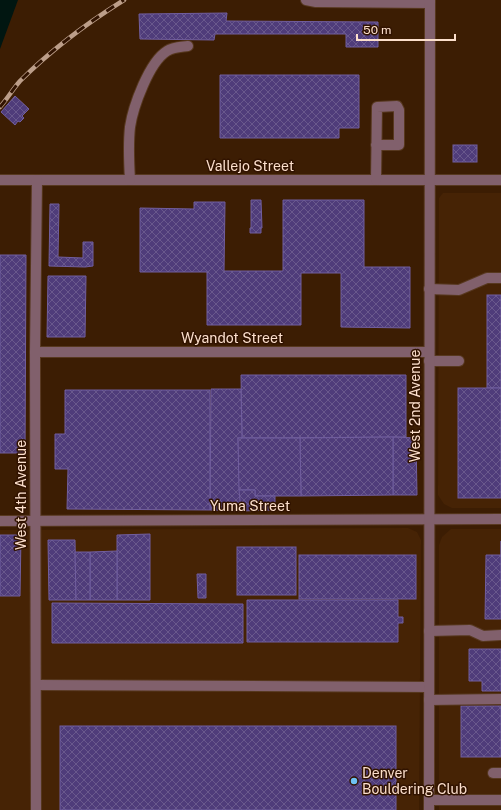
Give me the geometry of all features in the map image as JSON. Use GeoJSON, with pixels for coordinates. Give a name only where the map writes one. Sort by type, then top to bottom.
{"type":"FeatureCollection","features":[{"type":"Feature","properties":{"kind":"street"},"geometry":{"type":"LineString","coordinates":[[306,0],[316,2],[430,1]]}},
{"type":"Feature","properties":{"kind":"street","name":"West 2nd Avenue"},"geometry":{"type":"LineString","coordinates":[[429,805],[430,1]]}},
{"type":"Feature","properties":{"kind":"street"},"geometry":{"type":"LineString","coordinates":[[130,180],[128,161],[130,130],[146,79],[160,56],[168,50],[188,46]]}},
{"type":"Feature","properties":{"kind":"street"},"geometry":{"type":"LineString","coordinates":[[376,145],[376,180]]}},
{"type":"Feature","properties":{"kind":"street","name":"Vallejo Street"},"geometry":{"type":"LineString","coordinates":[[0,180],[501,180]]}},
{"type":"Feature","properties":{"kind":"street","name":"West 4th Avenue"},"geometry":{"type":"LineString","coordinates":[[36,810],[35,352],[37,180]]}},
{"type":"Feature","properties":{"kind":"street"},"geometry":{"type":"LineString","coordinates":[[429,289],[459,290],[487,278],[501,278]]}},
{"type":"Feature","properties":{"kind":"street","name":"Wyandot Street"},"geometry":{"type":"LineString","coordinates":[[35,352],[429,356],[459,361]]}},
{"type":"Feature","properties":{"kind":"street","name":"Yuma Street"},"geometry":{"type":"LineString","coordinates":[[0,521],[501,519]]}},
{"type":"Feature","properties":{"kind":"street"},"geometry":{"type":"LineString","coordinates":[[429,631],[470,630],[483,636],[501,635]]}},
{"type":"Feature","properties":{"kind":"street"},"geometry":{"type":"LineString","coordinates":[[36,685],[429,687]]}},
{"type":"Feature","properties":{"kind":"street"},"geometry":{"type":"LineString","coordinates":[[429,700],[501,699]]}},
{"type":"Feature","properties":{"kind":"street"},"geometry":{"type":"LineString","coordinates":[[429,805],[501,800]]}},
{"type":"Feature","properties":{"kind":"shaded area"},"geometry":{"type":"Polygon","coordinates":[[[0,0],[18,0],[0,49],[0,0]]]}},
{"type":"Feature","properties":{"kind":"shaded area"},"geometry":{"type":"Polygon","coordinates":[[[443,193],[501,193],[501,508],[452,508],[444,504],[438,495],[439,198],[443,193]]]}},
{"type":"Feature","properties":{"kind":"shaded area"},"geometry":{"type":"Polygon","coordinates":[[[408,528],[417,532],[421,540],[419,810],[0,810],[0,530],[408,528]]]}},
{"type":"Feature","properties":{"kind":"shaded area"},"geometry":{"type":"Polygon","coordinates":[[[451,529],[501,529],[501,810],[439,810],[439,545],[442,537],[451,529]]]}},
{"type":"Feature","properties":{"kind":"building"},"geometry":{"type":"Polygon","coordinates":[[[227,13],[226,21],[378,22],[378,47],[346,47],[346,34],[215,34],[214,40],[140,39],[139,14],[227,13]]]}},
{"type":"Feature","properties":{"kind":"building"},"geometry":{"type":"Polygon","coordinates":[[[220,75],[359,75],[359,128],[339,128],[339,138],[220,138],[220,75]]]}},
{"type":"Feature","properties":{"kind":"building"},"geometry":{"type":"Polygon","coordinates":[[[15,96],[29,109],[22,116],[24,118],[20,122],[18,121],[15,125],[1,112],[15,96]]]}},
{"type":"Feature","properties":{"kind":"building"},"geometry":{"type":"Polygon","coordinates":[[[453,145],[477,145],[477,162],[453,162],[453,145]]]}},
{"type":"Feature","properties":{"kind":"building"},"geometry":{"type":"Polygon","coordinates":[[[251,200],[261,200],[261,233],[250,233],[251,200]]]}},
{"type":"Feature","properties":{"kind":"building"},"geometry":{"type":"Polygon","coordinates":[[[283,200],[364,200],[364,267],[410,267],[410,328],[341,327],[341,273],[301,273],[301,325],[207,325],[207,272],[140,272],[140,208],[194,209],[194,202],[225,202],[224,271],[283,271],[283,200]]]}},
{"type":"Feature","properties":{"kind":"building"},"geometry":{"type":"Polygon","coordinates":[[[50,204],[59,204],[58,257],[83,258],[83,242],[93,242],[93,266],[49,266],[50,204]]]}},
{"type":"Feature","properties":{"kind":"building"},"geometry":{"type":"Polygon","coordinates":[[[0,255],[26,255],[25,453],[0,453],[0,255]]]}},
{"type":"Feature","properties":{"kind":"building"},"geometry":{"type":"Polygon","coordinates":[[[48,276],[86,276],[85,337],[47,337],[48,276]]]}},
{"type":"Feature","properties":{"kind":"building"},"geometry":{"type":"Polygon","coordinates":[[[487,295],[501,295],[501,388],[487,388],[487,295]]]}},
{"type":"Feature","properties":{"kind":"building"},"geometry":{"type":"Polygon","coordinates":[[[241,375],[406,375],[406,437],[242,438],[241,375]]]}},
{"type":"Feature","properties":{"kind":"building"},"geometry":{"type":"Polygon","coordinates":[[[458,388],[501,388],[501,498],[458,498],[458,388]]]}},
{"type":"Feature","properties":{"kind":"building"},"geometry":{"type":"Polygon","coordinates":[[[211,389],[241,389],[242,438],[238,438],[241,511],[210,510],[211,389]]]}},
{"type":"Feature","properties":{"kind":"building"},"geometry":{"type":"Polygon","coordinates":[[[65,390],[210,390],[210,510],[67,509],[68,469],[55,469],[55,434],[65,434],[65,390]]]}},
{"type":"Feature","properties":{"kind":"building"},"geometry":{"type":"Polygon","coordinates":[[[393,437],[416,438],[417,495],[393,495],[393,437]]]}},
{"type":"Feature","properties":{"kind":"building"},"geometry":{"type":"Polygon","coordinates":[[[393,437],[393,495],[301,496],[300,438],[393,437]]]}},
{"type":"Feature","properties":{"kind":"building"},"geometry":{"type":"Polygon","coordinates":[[[238,438],[300,438],[301,496],[255,496],[255,490],[239,490],[238,438]]]}},
{"type":"Feature","properties":{"kind":"building"},"geometry":{"type":"Polygon","coordinates":[[[239,490],[255,490],[255,496],[275,496],[275,510],[241,511],[239,490]]]}},
{"type":"Feature","properties":{"kind":"building"},"geometry":{"type":"Polygon","coordinates":[[[150,534],[150,600],[117,600],[117,535],[150,534]]]}},
{"type":"Feature","properties":{"kind":"building"},"geometry":{"type":"Polygon","coordinates":[[[0,535],[21,535],[20,596],[0,596],[0,535]]]}},
{"type":"Feature","properties":{"kind":"building"},"geometry":{"type":"Polygon","coordinates":[[[48,540],[75,540],[76,600],[49,600],[48,540]]]}},
{"type":"Feature","properties":{"kind":"building"},"geometry":{"type":"Polygon","coordinates":[[[237,547],[296,547],[296,595],[237,595],[237,547]]]}},
{"type":"Feature","properties":{"kind":"building"},"geometry":{"type":"Polygon","coordinates":[[[117,551],[117,600],[90,600],[90,552],[117,551]]]}},
{"type":"Feature","properties":{"kind":"building"},"geometry":{"type":"Polygon","coordinates":[[[75,552],[90,552],[90,600],[76,600],[75,552]]]}},
{"type":"Feature","properties":{"kind":"building"},"geometry":{"type":"Polygon","coordinates":[[[299,555],[416,555],[416,599],[299,599],[299,555]]]}},
{"type":"Feature","properties":{"kind":"building"},"geometry":{"type":"Polygon","coordinates":[[[486,555],[501,555],[501,619],[485,619],[486,555]]]}},
{"type":"Feature","properties":{"kind":"building"},"geometry":{"type":"Polygon","coordinates":[[[197,574],[206,574],[206,598],[198,598],[197,574]]]}},
{"type":"Feature","properties":{"kind":"building"},"geometry":{"type":"Polygon","coordinates":[[[247,600],[398,600],[398,617],[403,617],[403,623],[398,623],[398,642],[247,642],[247,600]]]}},
{"type":"Feature","properties":{"kind":"building"},"geometry":{"type":"Polygon","coordinates":[[[52,603],[243,604],[243,643],[52,643],[52,603]]]}},
{"type":"Feature","properties":{"kind":"building"},"geometry":{"type":"Polygon","coordinates":[[[469,649],[501,649],[501,691],[482,691],[482,681],[469,681],[469,649]]]}},
{"type":"Feature","properties":{"kind":"building"},"geometry":{"type":"Polygon","coordinates":[[[461,706],[501,706],[501,757],[461,757],[461,706]]]}},
{"type":"Feature","properties":{"kind":"building"},"geometry":{"type":"Polygon","coordinates":[[[60,726],[396,726],[396,810],[60,810],[60,726]]]}},
{"type":"Feature","properties":{"kind":"railway"},"geometry":{"type":"LineString","coordinates":[[0,107],[20,81],[44,58],[96,18],[124,0]]}},
{"type":"Feature","properties":{"kind":"place","name":"Denver Bouldering Club"},"geometry":{"type":"Point","coordinates":[354,781]}}]}
